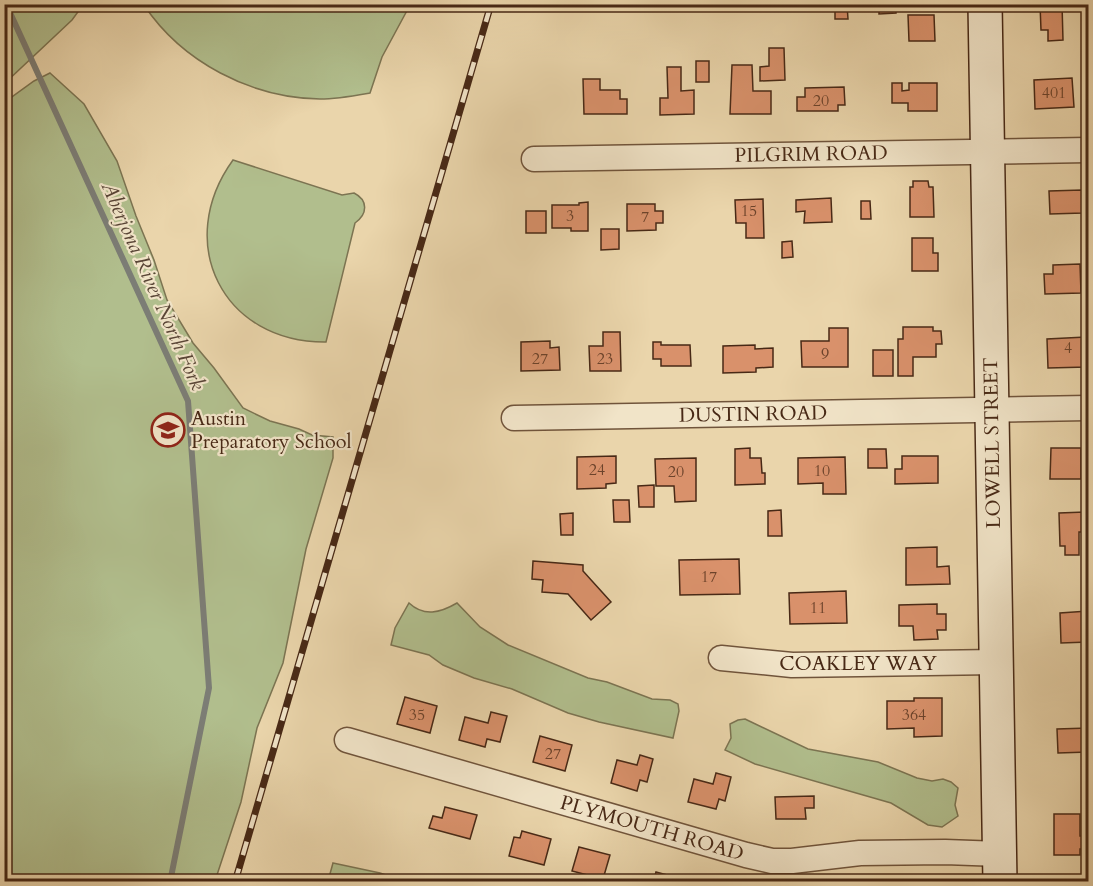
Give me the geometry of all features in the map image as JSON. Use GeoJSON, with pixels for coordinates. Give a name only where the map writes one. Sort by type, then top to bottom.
{"type":"FeatureCollection","features":[{"type":"Feature","properties":{"kind":"main road","name":"LOWELL STREET"},"geometry":{"type":"LineString","coordinates":[[985,4],[1000,868]]}},
{"type":"Feature","properties":{"kind":"street","name":"PILGRIM ROAD"},"geometry":{"type":"LineString","coordinates":[[534,159],[1089,150]]}},
{"type":"Feature","properties":{"kind":"street","name":"DUSTIN ROAD"},"geometry":{"type":"LineString","coordinates":[[514,418],[1089,408]]}},
{"type":"Feature","properties":{"kind":"street","name":"COAKLEY WAY"},"geometry":{"type":"LineString","coordinates":[[721,658],[792,665],[996,662]]}},
{"type":"Feature","properties":{"kind":"street","name":"PLYMOUTH ROAD"},"geometry":{"type":"LineString","coordinates":[[347,740],[772,861],[792,861],[860,853],[945,852],[1000,868]]}},
{"type":"Feature","properties":{"kind":"green space"},"geometry":{"type":"Polygon","coordinates":[[[5,4],[83,5],[72,20],[5,83],[5,4]]]}},
{"type":"Feature","properties":{"kind":"green space"},"geometry":{"type":"Polygon","coordinates":[[[144,5],[410,5],[382,57],[370,93],[320,99],[269,92],[220,73],[198,60],[178,44],[144,5]]]}},
{"type":"Feature","properties":{"kind":"green space"},"geometry":{"type":"Polygon","coordinates":[[[50,73],[84,104],[117,161],[167,300],[193,343],[243,408],[270,421],[312,435],[333,437],[333,458],[306,549],[283,663],[257,728],[241,802],[215,881],[5,881],[5,102],[34,81],[50,73]]]}},
{"type":"Feature","properties":{"kind":"green space"},"geometry":{"type":"Polygon","coordinates":[[[233,160],[342,195],[354,193],[362,199],[364,211],[355,223],[326,342],[290,338],[260,326],[235,307],[218,282],[209,254],[208,224],[216,192],[233,160]]]}},
{"type":"Feature","properties":{"kind":"green space"},"geometry":{"type":"Polygon","coordinates":[[[409,603],[420,610],[432,612],[457,603],[480,627],[508,645],[588,678],[607,682],[652,699],[670,700],[678,704],[679,711],[673,738],[568,713],[512,689],[474,678],[443,665],[429,655],[391,645],[395,628],[409,603]]]}},
{"type":"Feature","properties":{"kind":"green space"},"geometry":{"type":"Polygon","coordinates":[[[745,719],[808,749],[878,762],[917,778],[932,781],[943,779],[951,782],[958,788],[955,805],[958,816],[942,827],[928,825],[891,803],[755,764],[725,750],[731,738],[730,724],[745,719]]]}},
{"type":"Feature","properties":{"kind":"green space"},"geometry":{"type":"Polygon","coordinates":[[[333,863],[380,873],[403,881],[328,881],[333,863]]]}},
{"type":"Feature","properties":{"kind":"building"},"geometry":{"type":"Polygon","coordinates":[[[879,4],[896,4],[896,13],[879,14],[879,4]]]}},
{"type":"Feature","properties":{"kind":"building"},"geometry":{"type":"Polygon","coordinates":[[[1040,4],[1062,4],[1063,40],[1048,41],[1048,30],[1041,30],[1040,4]]]}},
{"type":"Feature","properties":{"kind":"building"},"geometry":{"type":"Polygon","coordinates":[[[835,5],[847,5],[848,19],[835,19],[835,5]]]}},
{"type":"Feature","properties":{"kind":"building"},"geometry":{"type":"Polygon","coordinates":[[[908,15],[934,15],[935,41],[909,41],[908,15]]]}},
{"type":"Feature","properties":{"kind":"building"},"geometry":{"type":"Polygon","coordinates":[[[769,48],[784,48],[785,80],[760,81],[760,67],[769,66],[769,48]]]}},
{"type":"Feature","properties":{"kind":"building"},"geometry":{"type":"Polygon","coordinates":[[[696,61],[709,61],[709,82],[696,82],[696,61]]]}},
{"type":"Feature","properties":{"kind":"building"},"geometry":{"type":"Polygon","coordinates":[[[732,65],[752,65],[753,91],[771,91],[771,114],[730,114],[732,65]]]}},
{"type":"Feature","properties":{"kind":"building"},"geometry":{"type":"Polygon","coordinates":[[[667,67],[681,67],[681,91],[694,90],[694,114],[660,115],[660,98],[668,98],[667,67]]]}},
{"type":"Feature","properties":{"kind":"building"},"geometry":{"type":"Polygon","coordinates":[[[1072,78],[1074,107],[1035,109],[1034,80],[1072,78]]]}},
{"type":"Feature","properties":{"kind":"building"},"geometry":{"type":"Polygon","coordinates":[[[583,79],[600,79],[600,90],[620,90],[620,99],[627,99],[627,114],[584,114],[583,79]]]}},
{"type":"Feature","properties":{"kind":"building"},"geometry":{"type":"Polygon","coordinates":[[[892,83],[902,83],[902,91],[909,90],[909,83],[937,83],[937,111],[908,111],[908,103],[892,103],[892,83]]]}},
{"type":"Feature","properties":{"kind":"building"},"geometry":{"type":"Polygon","coordinates":[[[844,87],[845,105],[838,105],[838,111],[797,111],[797,97],[805,97],[805,88],[844,87]]]}},
{"type":"Feature","properties":{"kind":"building"},"geometry":{"type":"Polygon","coordinates":[[[913,181],[928,181],[929,187],[933,187],[934,217],[910,217],[910,187],[913,187],[913,181]]]}},
{"type":"Feature","properties":{"kind":"building"},"geometry":{"type":"Polygon","coordinates":[[[1082,190],[1083,213],[1050,214],[1049,191],[1082,190]]]}},
{"type":"Feature","properties":{"kind":"building"},"geometry":{"type":"Polygon","coordinates":[[[831,198],[832,222],[804,223],[805,211],[796,212],[796,200],[831,198]]]}},
{"type":"Feature","properties":{"kind":"building"},"geometry":{"type":"Polygon","coordinates":[[[763,199],[764,238],[746,238],[746,223],[736,223],[735,200],[763,199]]]}},
{"type":"Feature","properties":{"kind":"building"},"geometry":{"type":"Polygon","coordinates":[[[861,201],[870,201],[871,219],[861,219],[861,201]]]}},
{"type":"Feature","properties":{"kind":"building"},"geometry":{"type":"Polygon","coordinates":[[[588,202],[588,231],[552,228],[552,205],[579,205],[579,203],[588,202]]]}},
{"type":"Feature","properties":{"kind":"building"},"geometry":{"type":"Polygon","coordinates":[[[627,204],[655,204],[655,211],[663,211],[663,223],[656,223],[656,230],[627,231],[627,204]]]}},
{"type":"Feature","properties":{"kind":"building"},"geometry":{"type":"Polygon","coordinates":[[[526,211],[546,211],[546,233],[526,233],[526,211]]]}},
{"type":"Feature","properties":{"kind":"building"},"geometry":{"type":"Polygon","coordinates":[[[601,229],[619,229],[619,249],[601,250],[601,229]]]}},
{"type":"Feature","properties":{"kind":"building"},"geometry":{"type":"Polygon","coordinates":[[[912,238],[933,238],[933,253],[938,253],[938,271],[912,271],[912,238]]]}},
{"type":"Feature","properties":{"kind":"building"},"geometry":{"type":"Polygon","coordinates":[[[792,241],[793,257],[782,258],[782,242],[792,241]]]}},
{"type":"Feature","properties":{"kind":"building"},"geometry":{"type":"Polygon","coordinates":[[[1080,264],[1081,293],[1045,294],[1044,274],[1053,274],[1053,265],[1080,264]]]}},
{"type":"Feature","properties":{"kind":"building"},"geometry":{"type":"Polygon","coordinates":[[[903,327],[933,327],[933,331],[941,331],[942,344],[936,344],[936,357],[913,357],[913,376],[898,376],[898,339],[903,339],[903,327]]]}},
{"type":"Feature","properties":{"kind":"building"},"geometry":{"type":"Polygon","coordinates":[[[829,328],[848,328],[848,367],[802,367],[801,341],[829,341],[829,328]]]}},
{"type":"Feature","properties":{"kind":"building"},"geometry":{"type":"Polygon","coordinates":[[[603,332],[620,332],[621,371],[590,371],[589,346],[603,346],[603,332]]]}},
{"type":"Feature","properties":{"kind":"building"},"geometry":{"type":"Polygon","coordinates":[[[1088,337],[1087,367],[1048,368],[1047,339],[1088,337]]]}},
{"type":"Feature","properties":{"kind":"building"},"geometry":{"type":"Polygon","coordinates":[[[550,341],[550,348],[559,347],[560,370],[521,371],[521,342],[550,341]]]}},
{"type":"Feature","properties":{"kind":"building"},"geometry":{"type":"Polygon","coordinates":[[[653,342],[661,342],[661,345],[690,345],[691,366],[661,366],[661,359],[653,359],[653,342]]]}},
{"type":"Feature","properties":{"kind":"building"},"geometry":{"type":"Polygon","coordinates":[[[755,345],[755,349],[773,348],[773,367],[756,368],[756,372],[723,373],[723,346],[755,345]]]}},
{"type":"Feature","properties":{"kind":"building"},"geometry":{"type":"Polygon","coordinates":[[[873,350],[893,350],[893,376],[873,376],[873,350]]]}},
{"type":"Feature","properties":{"kind":"building"},"geometry":{"type":"Polygon","coordinates":[[[750,448],[750,458],[761,458],[765,484],[735,485],[735,449],[750,448]]]}},
{"type":"Feature","properties":{"kind":"building"},"geometry":{"type":"Polygon","coordinates":[[[1051,448],[1081,448],[1081,479],[1050,479],[1051,448]]]}},
{"type":"Feature","properties":{"kind":"building"},"geometry":{"type":"Polygon","coordinates":[[[868,449],[886,449],[887,468],[868,468],[868,449]]]}},
{"type":"Feature","properties":{"kind":"building"},"geometry":{"type":"Polygon","coordinates":[[[616,456],[616,483],[606,484],[606,488],[577,489],[577,457],[616,456]]]}},
{"type":"Feature","properties":{"kind":"building"},"geometry":{"type":"Polygon","coordinates":[[[902,456],[938,456],[938,483],[895,484],[895,469],[902,469],[902,456]]]}},
{"type":"Feature","properties":{"kind":"building"},"geometry":{"type":"Polygon","coordinates":[[[845,457],[846,494],[823,494],[823,483],[798,484],[798,458],[845,457]]]}},
{"type":"Feature","properties":{"kind":"building"},"geometry":{"type":"Polygon","coordinates":[[[696,458],[696,501],[675,502],[674,486],[656,486],[655,459],[696,458]]]}},
{"type":"Feature","properties":{"kind":"building"},"geometry":{"type":"Polygon","coordinates":[[[654,485],[654,507],[639,507],[638,486],[654,485]]]}},
{"type":"Feature","properties":{"kind":"building"},"geometry":{"type":"Polygon","coordinates":[[[613,500],[629,500],[630,522],[614,522],[613,500]]]}},
{"type":"Feature","properties":{"kind":"building"},"geometry":{"type":"Polygon","coordinates":[[[781,510],[782,536],[768,536],[768,511],[781,510]]]}},
{"type":"Feature","properties":{"kind":"building"},"geometry":{"type":"Polygon","coordinates":[[[1085,512],[1086,532],[1079,532],[1079,555],[1065,555],[1065,546],[1060,546],[1059,513],[1085,512]]]}},
{"type":"Feature","properties":{"kind":"building"},"geometry":{"type":"Polygon","coordinates":[[[573,513],[573,535],[561,535],[560,514],[573,513]]]}},
{"type":"Feature","properties":{"kind":"building"},"geometry":{"type":"Polygon","coordinates":[[[937,547],[937,567],[949,566],[950,584],[906,585],[906,548],[937,547]]]}},
{"type":"Feature","properties":{"kind":"building"},"geometry":{"type":"Polygon","coordinates":[[[739,559],[740,594],[680,595],[679,560],[739,559]]]}},
{"type":"Feature","properties":{"kind":"building"},"geometry":{"type":"Polygon","coordinates":[[[533,561],[583,565],[583,571],[611,602],[591,620],[568,594],[542,592],[543,580],[532,579],[533,561]]]}},
{"type":"Feature","properties":{"kind":"building"},"geometry":{"type":"Polygon","coordinates":[[[846,591],[847,623],[790,624],[789,593],[846,591]]]}},
{"type":"Feature","properties":{"kind":"building"},"geometry":{"type":"Polygon","coordinates":[[[937,604],[937,614],[946,614],[946,630],[937,630],[938,639],[914,640],[913,626],[899,626],[899,605],[937,604]]]}},
{"type":"Feature","properties":{"kind":"building"},"geometry":{"type":"Polygon","coordinates":[[[1088,611],[1088,642],[1061,643],[1060,613],[1088,611]]]}},
{"type":"Feature","properties":{"kind":"building"},"geometry":{"type":"Polygon","coordinates":[[[405,697],[437,706],[430,733],[397,724],[405,697]]]}},
{"type":"Feature","properties":{"kind":"building"},"geometry":{"type":"Polygon","coordinates":[[[914,698],[942,698],[942,736],[914,737],[914,728],[887,729],[887,701],[914,701],[914,698]]]}},
{"type":"Feature","properties":{"kind":"building"},"geometry":{"type":"Polygon","coordinates":[[[491,712],[507,716],[500,742],[487,739],[485,747],[459,740],[465,717],[488,723],[491,712]]]}},
{"type":"Feature","properties":{"kind":"building"},"geometry":{"type":"Polygon","coordinates":[[[1088,728],[1088,752],[1058,753],[1057,729],[1088,728]]]}},
{"type":"Feature","properties":{"kind":"building"},"geometry":{"type":"Polygon","coordinates":[[[540,736],[572,745],[565,771],[533,762],[540,736]]]}},
{"type":"Feature","properties":{"kind":"building"},"geometry":{"type":"Polygon","coordinates":[[[640,755],[653,759],[647,782],[640,780],[637,791],[611,783],[617,760],[637,765],[640,755]]]}},
{"type":"Feature","properties":{"kind":"building"},"geometry":{"type":"Polygon","coordinates":[[[716,773],[731,777],[725,801],[719,799],[716,809],[688,802],[694,779],[713,784],[716,773]]]}},
{"type":"Feature","properties":{"kind":"building"},"geometry":{"type":"Polygon","coordinates":[[[814,796],[814,808],[805,808],[806,819],[776,819],[775,797],[814,796]]]}},
{"type":"Feature","properties":{"kind":"building"},"geometry":{"type":"Polygon","coordinates":[[[445,807],[477,815],[470,839],[429,828],[433,816],[442,818],[445,807]]]}},
{"type":"Feature","properties":{"kind":"building"},"geometry":{"type":"Polygon","coordinates":[[[1054,814],[1080,814],[1080,836],[1088,836],[1088,849],[1080,849],[1080,855],[1054,855],[1054,814]]]}},
{"type":"Feature","properties":{"kind":"building"},"geometry":{"type":"Polygon","coordinates":[[[522,831],[551,839],[544,865],[509,856],[514,837],[520,838],[522,831]]]}},
{"type":"Feature","properties":{"kind":"building"},"geometry":{"type":"Polygon","coordinates":[[[579,847],[610,855],[603,879],[572,871],[579,847]]]}},
{"type":"Feature","properties":{"kind":"building"},"geometry":{"type":"Polygon","coordinates":[[[656,872],[690,881],[690,882],[653,882],[656,872]]]}},
{"type":"Feature","properties":{"kind":"building"},"geometry":{"type":"Polygon","coordinates":[[[882,878],[921,879],[920,882],[882,882],[882,878]]]}},
{"type":"Feature","properties":{"kind":"waterway","name":"Aberjona River North Fork"},"geometry":{"type":"LineString","coordinates":[[6,4],[188,401],[209,688],[170,882]]}},
{"type":"Feature","properties":{"kind":"railway"},"geometry":{"type":"LineString","coordinates":[[235,882],[491,4]]}},
{"type":"Feature","properties":{"kind":"place","name":"Austin Preparatory School"},"geometry":{"type":"Point","coordinates":[168,430]}}]}
